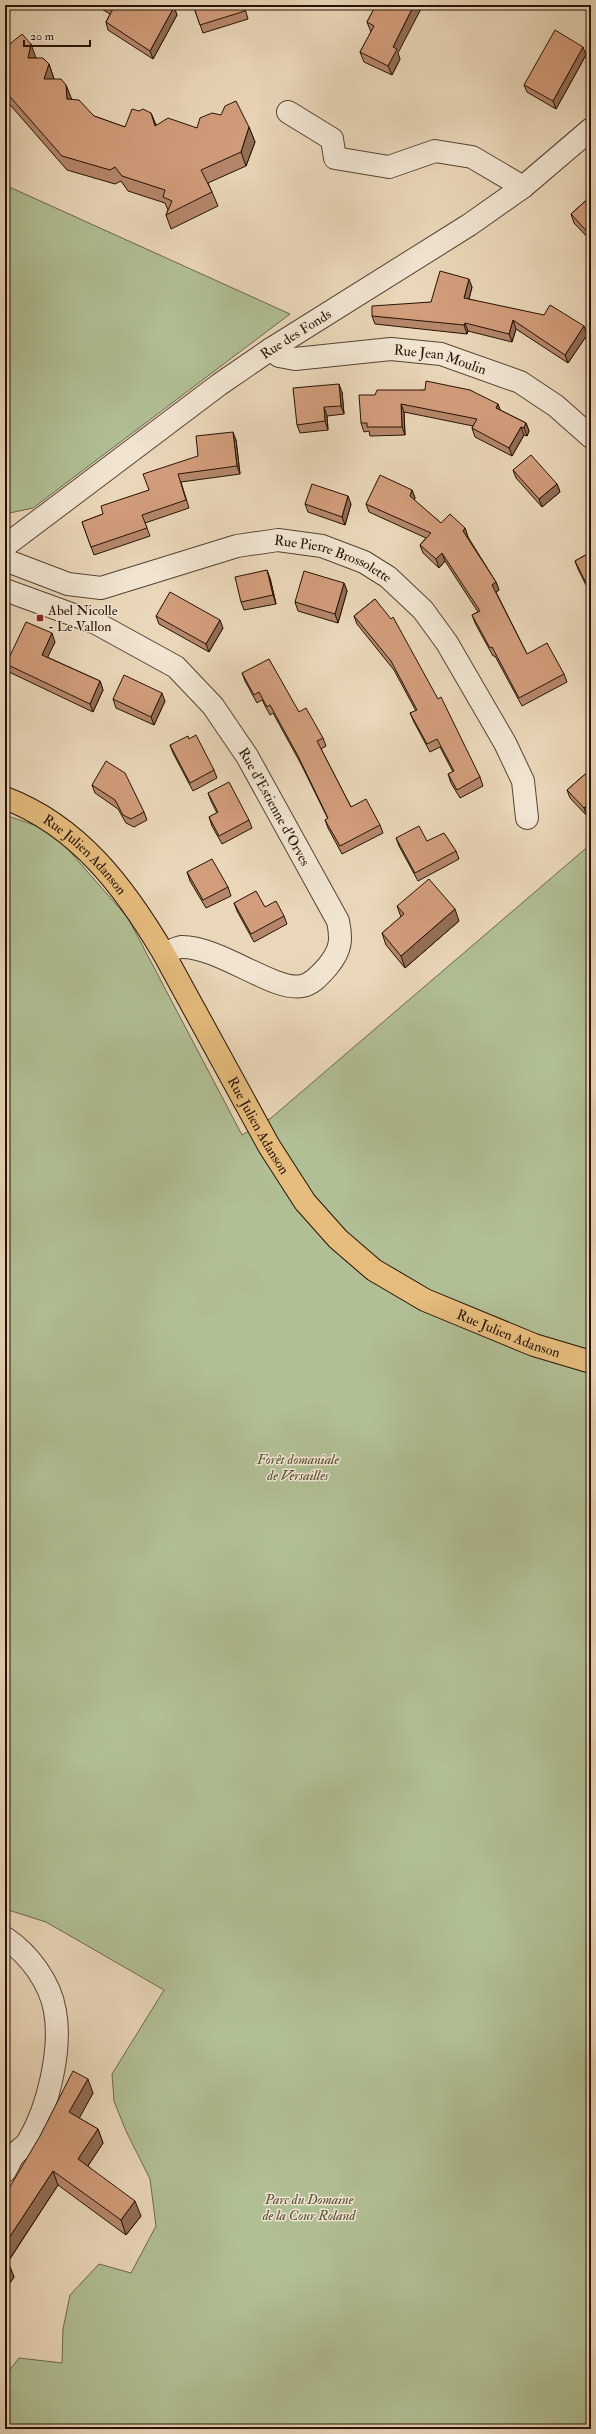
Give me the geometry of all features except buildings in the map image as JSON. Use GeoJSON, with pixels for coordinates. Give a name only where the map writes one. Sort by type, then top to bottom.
{"type":"FeatureCollection","features":[{"type":"Feature","properties":{"kind":"main road","name":"Rue Julien Adanson"},"geometry":{"type":"LineString","coordinates":[[5,798],[35,811],[55,823],[76,839],[94,857],[132,904],[164,954],[272,1152],[305,1202],[338,1239],[374,1270],[425,1300],[534,1345],[591,1362]]}},
{"type":"Feature","properties":{"kind":"street"},"geometry":{"type":"LineString","coordinates":[[288,112],[332,139],[335,158],[390,167],[435,151],[472,157],[523,187]]}},
{"type":"Feature","properties":{"kind":"street","name":"Rue des Fonds"},"geometry":{"type":"LineString","coordinates":[[5,546],[220,384],[271,349],[469,225],[523,187],[591,129]]}},
{"type":"Feature","properties":{"kind":"street","name":"Rue Jean Moulin"},"geometry":{"type":"LineString","coordinates":[[271,349],[279,356],[295,359],[391,350],[441,354],[520,382],[556,406],[591,437]]}},
{"type":"Feature","properties":{"kind":"street","name":"Rue Pierre Brossolette"},"geometry":{"type":"LineString","coordinates":[[5,560],[68,584],[101,588],[237,546],[278,540],[322,546],[364,562],[388,577],[423,610],[447,642],[504,743],[523,780],[527,818]]}},
{"type":"Feature","properties":{"kind":"street","name":"Rue d'Estienne d'Orves"},"geometry":{"type":"LineString","coordinates":[[5,590],[96,623],[176,667],[213,706],[247,756],[338,921],[342,940],[333,959],[322,973],[302,986],[286,987],[229,960],[204,951],[180,947],[164,954]]}},
{"type":"Feature","properties":{"kind":"street"},"geometry":{"type":"LineString","coordinates":[[5,1938],[15,1945],[34,1965],[47,1987],[55,2011],[56,2043],[53,2073],[39,2119],[11,2153]]}},
{"type":"Feature","properties":{"kind":"green space"},"geometry":{"type":"Polygon","coordinates":[[[5,185],[290,314],[33,508],[5,514],[5,185]]]}},
{"type":"Feature","properties":{"kind":"green space","name":"Forêt domaniale de Versailles"},"geometry":{"type":"Polygon","coordinates":[[[5,815],[52,831],[128,918],[242,1135],[271,1118],[591,844],[591,2429],[5,2429],[5,2376],[19,2358],[62,2363],[63,2329],[70,2295],[99,2264],[131,2273],[156,2226],[150,2179],[126,2131],[114,2101],[112,2074],[164,1990],[46,1922],[5,1909],[5,815]]]}},
{"type":"Feature","properties":{"kind":"place","name":"Abel Nicolle - Le Vallon"},"geometry":{"type":"Point","coordinates":[40,618]}},
{"type":"Feature","properties":{"kind":"park label","name":"Parc du Domaine de la Cour Roland"},"geometry":{"type":"Point","coordinates":[309,2208]}}]}
